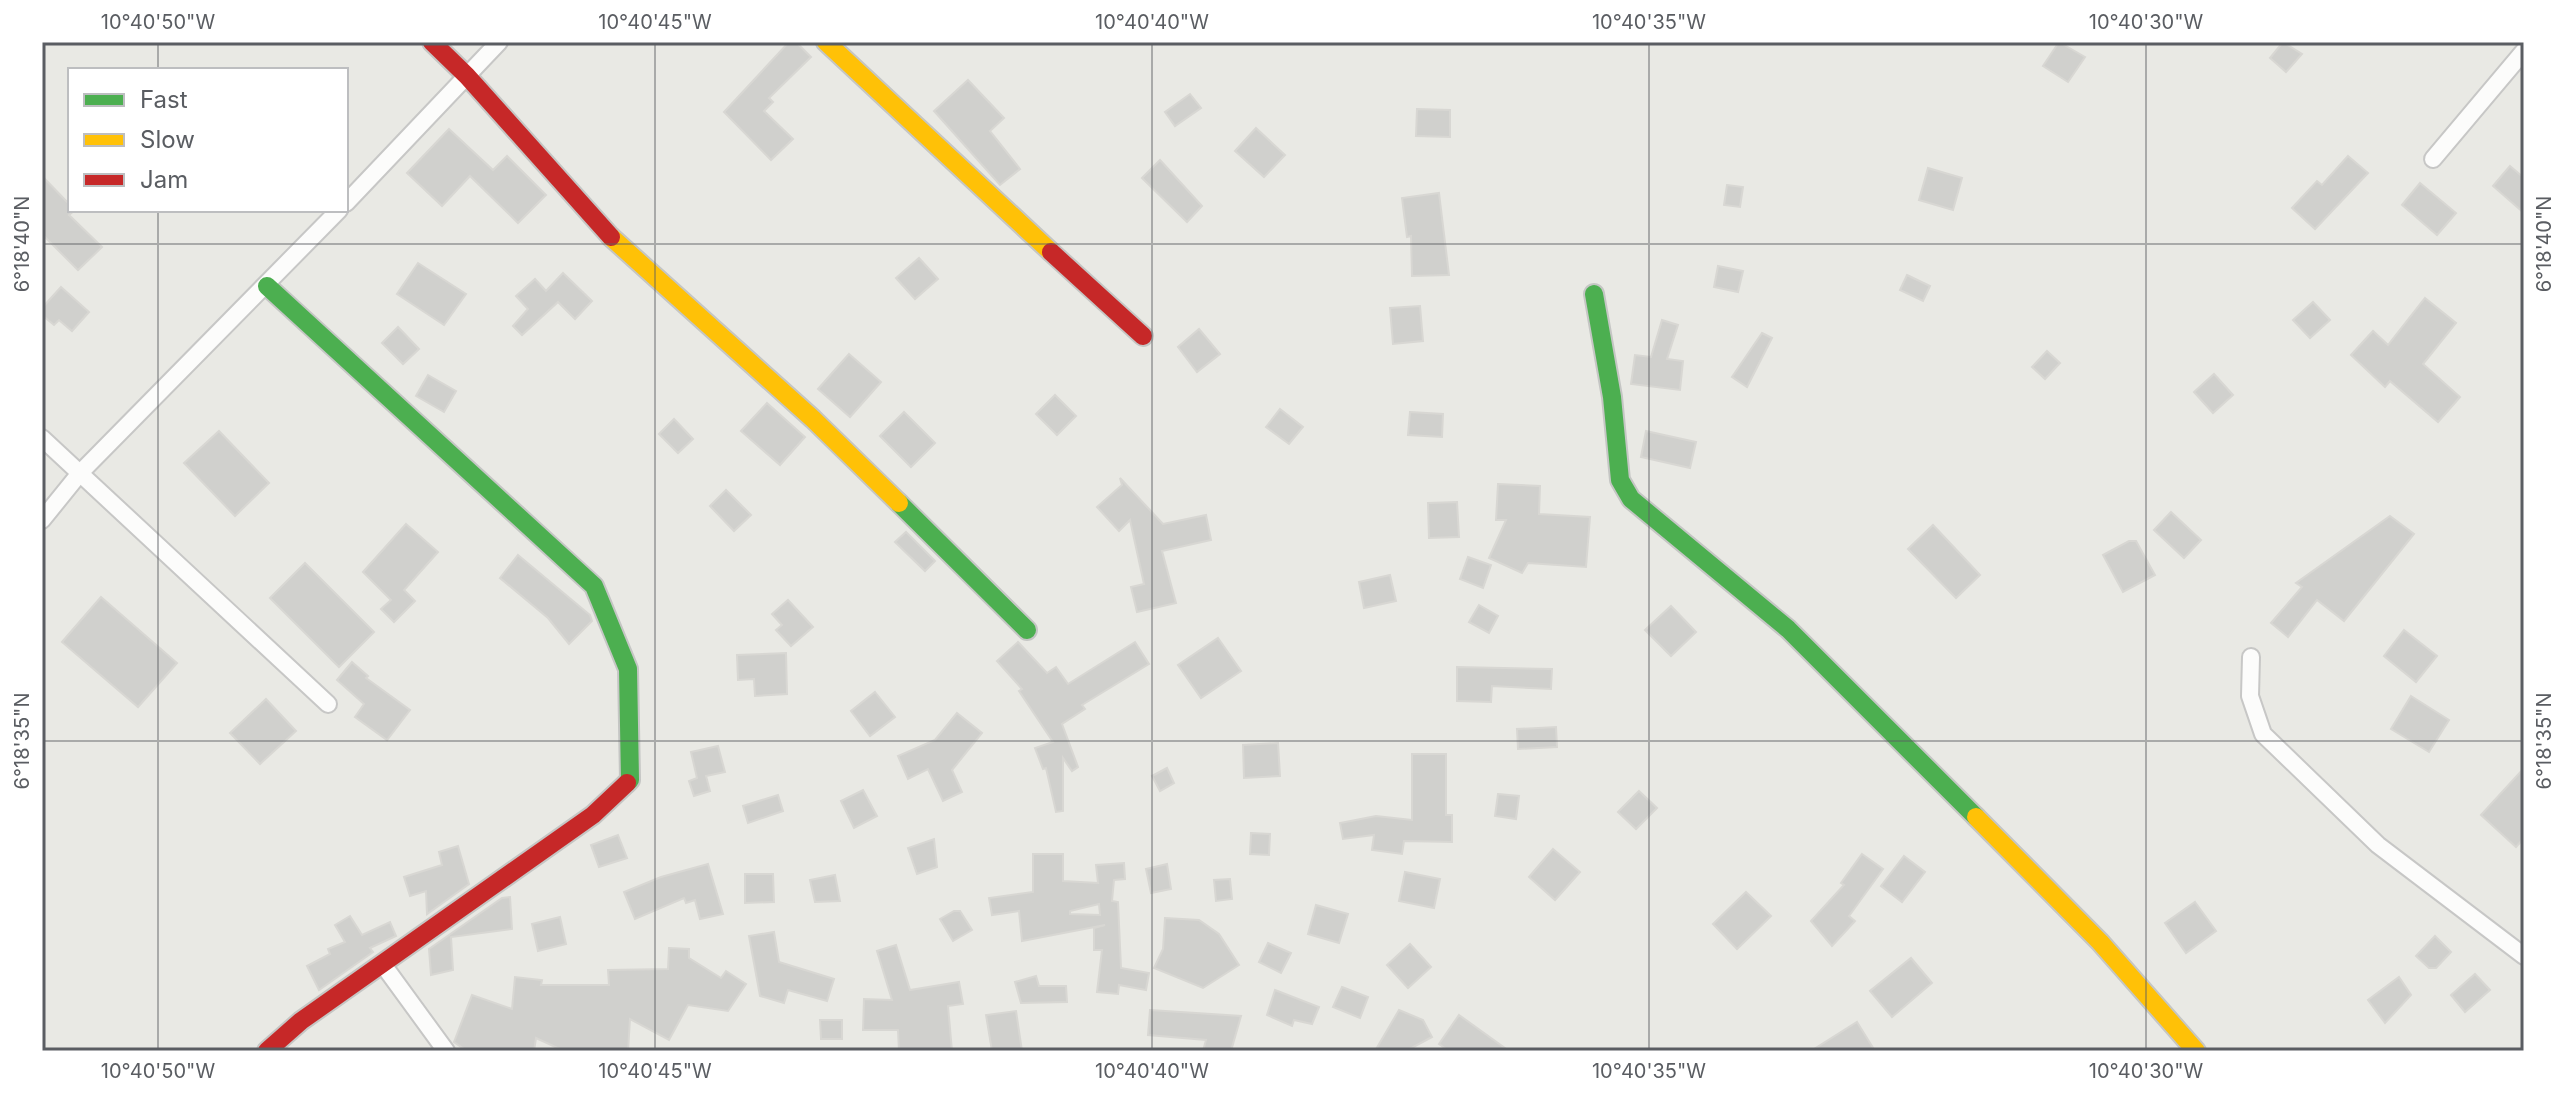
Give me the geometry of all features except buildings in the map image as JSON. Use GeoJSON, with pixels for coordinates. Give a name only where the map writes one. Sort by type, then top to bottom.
{"type":"FeatureCollection","features":[{"type":"Feature","properties":{"kind":"street"},"geometry":{"type":"LineString","coordinates":[[432,42],[467,76],[627,255],[813,419],[1027,630]]}},
{"type":"Feature","properties":{"kind":"street"},"geometry":{"type":"LineString","coordinates":[[348,201],[499,42]]}},
{"type":"Feature","properties":{"kind":"street"},"geometry":{"type":"LineString","coordinates":[[826,42],[895,110],[1143,336]]}},
{"type":"Feature","properties":{"kind":"street"},"geometry":{"type":"LineString","coordinates":[[2433,159],[2524,51]]}},
{"type":"Feature","properties":{"kind":"street"},"geometry":{"type":"LineString","coordinates":[[42,520],[80,473],[337,212]]}},
{"type":"Feature","properties":{"kind":"street"},"geometry":{"type":"LineString","coordinates":[[267,286],[594,586],[628,669],[630,780],[593,815],[384,966],[301,1021],[267,1051]]}},
{"type":"Feature","properties":{"kind":"street"},"geometry":{"type":"LineString","coordinates":[[1594,294],[1612,397],[1620,480],[1631,499],[1788,629],[2100,942],[2196,1051]]}},
{"type":"Feature","properties":{"kind":"street"},"geometry":{"type":"LineString","coordinates":[[42,438],[328,704]]}},
{"type":"Feature","properties":{"kind":"street"},"geometry":{"type":"LineString","coordinates":[[2251,657],[2250,696],[2263,734],[2378,845],[2524,956]]}},
{"type":"Feature","properties":{"kind":"street"},"geometry":{"type":"LineString","coordinates":[[384,966],[446,1051]]}},
{"type":"Feature","properties":{"kind":"traffic: fast"},"geometry":{"type":"LineString","coordinates":[[267,286],[594,586],[628,669],[630,780],[627,783]]}},
{"type":"Feature","properties":{"kind":"traffic: fast"},"geometry":{"type":"LineString","coordinates":[[1594,294],[1612,397],[1620,480],[1631,499],[1788,629],[1976,817]]}},
{"type":"Feature","properties":{"kind":"traffic: fast"},"geometry":{"type":"LineString","coordinates":[[899,503],[1027,630]]}},
{"type":"Feature","properties":{"kind":"traffic: slow"},"geometry":{"type":"LineString","coordinates":[[826,42],[1051,252]]}},
{"type":"Feature","properties":{"kind":"traffic: slow"},"geometry":{"type":"LineString","coordinates":[[611,237],[813,419],[899,503]]}},
{"type":"Feature","properties":{"kind":"traffic: slow"},"geometry":{"type":"LineString","coordinates":[[1976,817],[2100,942],[2196,1051]]}},
{"type":"Feature","properties":{"kind":"traffic: jam"},"geometry":{"type":"LineString","coordinates":[[432,42],[467,76],[611,237]]}},
{"type":"Feature","properties":{"kind":"traffic: jam"},"geometry":{"type":"LineString","coordinates":[[1051,252],[1143,336]]}},
{"type":"Feature","properties":{"kind":"traffic: jam"},"geometry":{"type":"LineString","coordinates":[[267,1051],[301,1021],[593,815],[627,783]]}}]}
